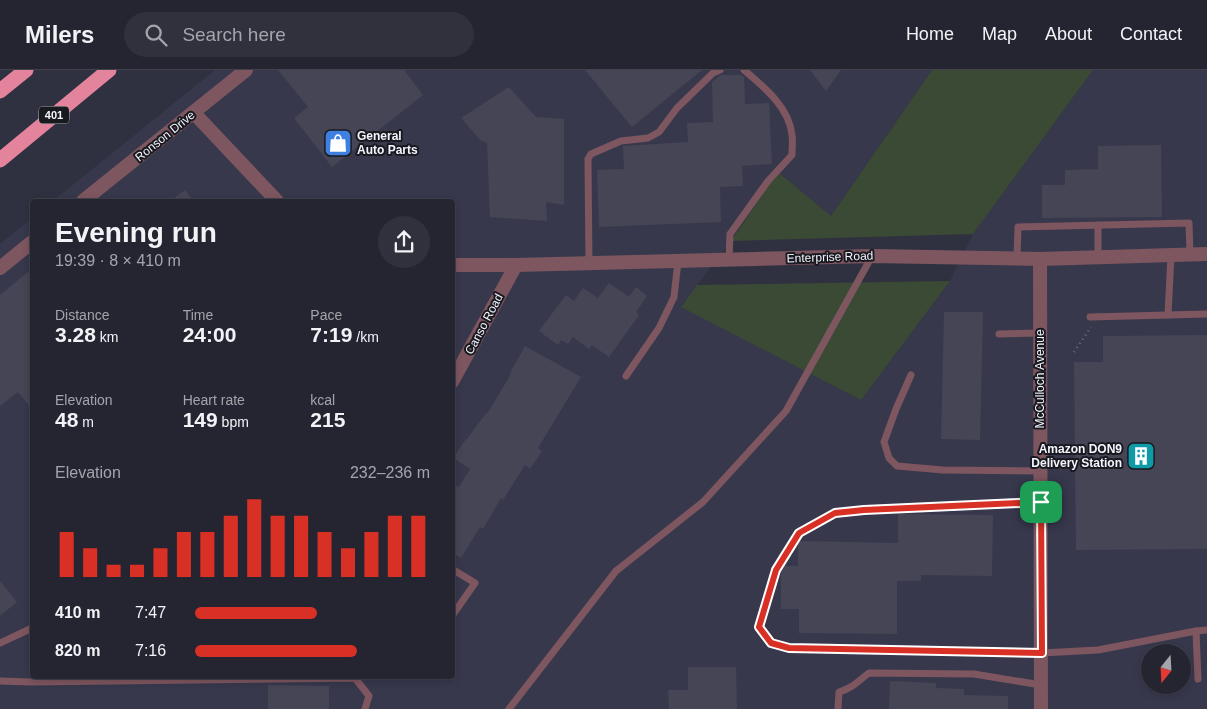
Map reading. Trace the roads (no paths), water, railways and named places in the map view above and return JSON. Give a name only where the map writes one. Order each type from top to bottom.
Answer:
[{"type":"highway","points":[[0,91],[26,70]]},
{"type":"highway","name":"401","points":[[0,160],[109,70]]},
{"type":"street","name":"Ronson Drive","points":[[86,199],[246,70]]},
{"type":"street","points":[[194,112],[275,199]]},
{"type":"street","points":[[0,268],[30,244]]},
{"type":"street","name":"Enterprise Road","points":[[455,265],[872,256],[1040,259],[1207,254]]},
{"type":"street","name":"McCulloch Avenue","points":[[1040,259],[1041,709]]},
{"type":"street","name":"Canso Road","points":[[455,377],[516,265]]},
{"type":"lane","points":[[589,263],[588,159],[592,154],[621,141],[648,138],[659,132],[677,108],[713,73],[720,70]]},
{"type":"lane","points":[[729,260],[730,234],[768,181],[792,155],[792,135],[788,117],[768,90],[744,70]]},
{"type":"lane","points":[[1017,258],[1018,227],[1189,223],[1190,255]]},
{"type":"lane","points":[[1098,226],[1098,257]]},
{"type":"lane","points":[[509,709],[616,571],[703,502],[786,412],[872,256]]},
{"type":"lane","points":[[1168,315],[1171,256]]},
{"type":"lane","points":[[626,376],[659,328],[674,297],[678,261]]},
{"type":"lane","points":[[1090,317],[1207,314]]},
{"type":"lane","points":[[999,334],[1040,333]]},
{"type":"lane","points":[[911,374],[884,442],[889,458],[897,466],[943,470],[1041,470]]},
{"type":"lane","points":[[1041,502],[835,513],[799,533],[776,570],[759,627],[771,643],[789,648],[1042,653],[1098,650],[1207,630]]},
{"type":"lane","points":[[455,571],[475,584],[455,612]]},
{"type":"lane","points":[[0,643],[30,629]]},
{"type":"lane","points":[[1196,631],[1198,679]]},
{"type":"lane","points":[[838,709],[839,692],[849,690],[869,673],[974,674],[1041,685]]},
{"type":"lane","points":[[0,680],[30,682],[151,679]]},
{"type":"lane","points":[[356,679],[369,696],[365,709]]},
{"type":"place","name":"General Auto Parts","points":[[338,143]]},
{"type":"place","name":"Amazon DON9 Delivery Station","points":[[1141,456]]}]
